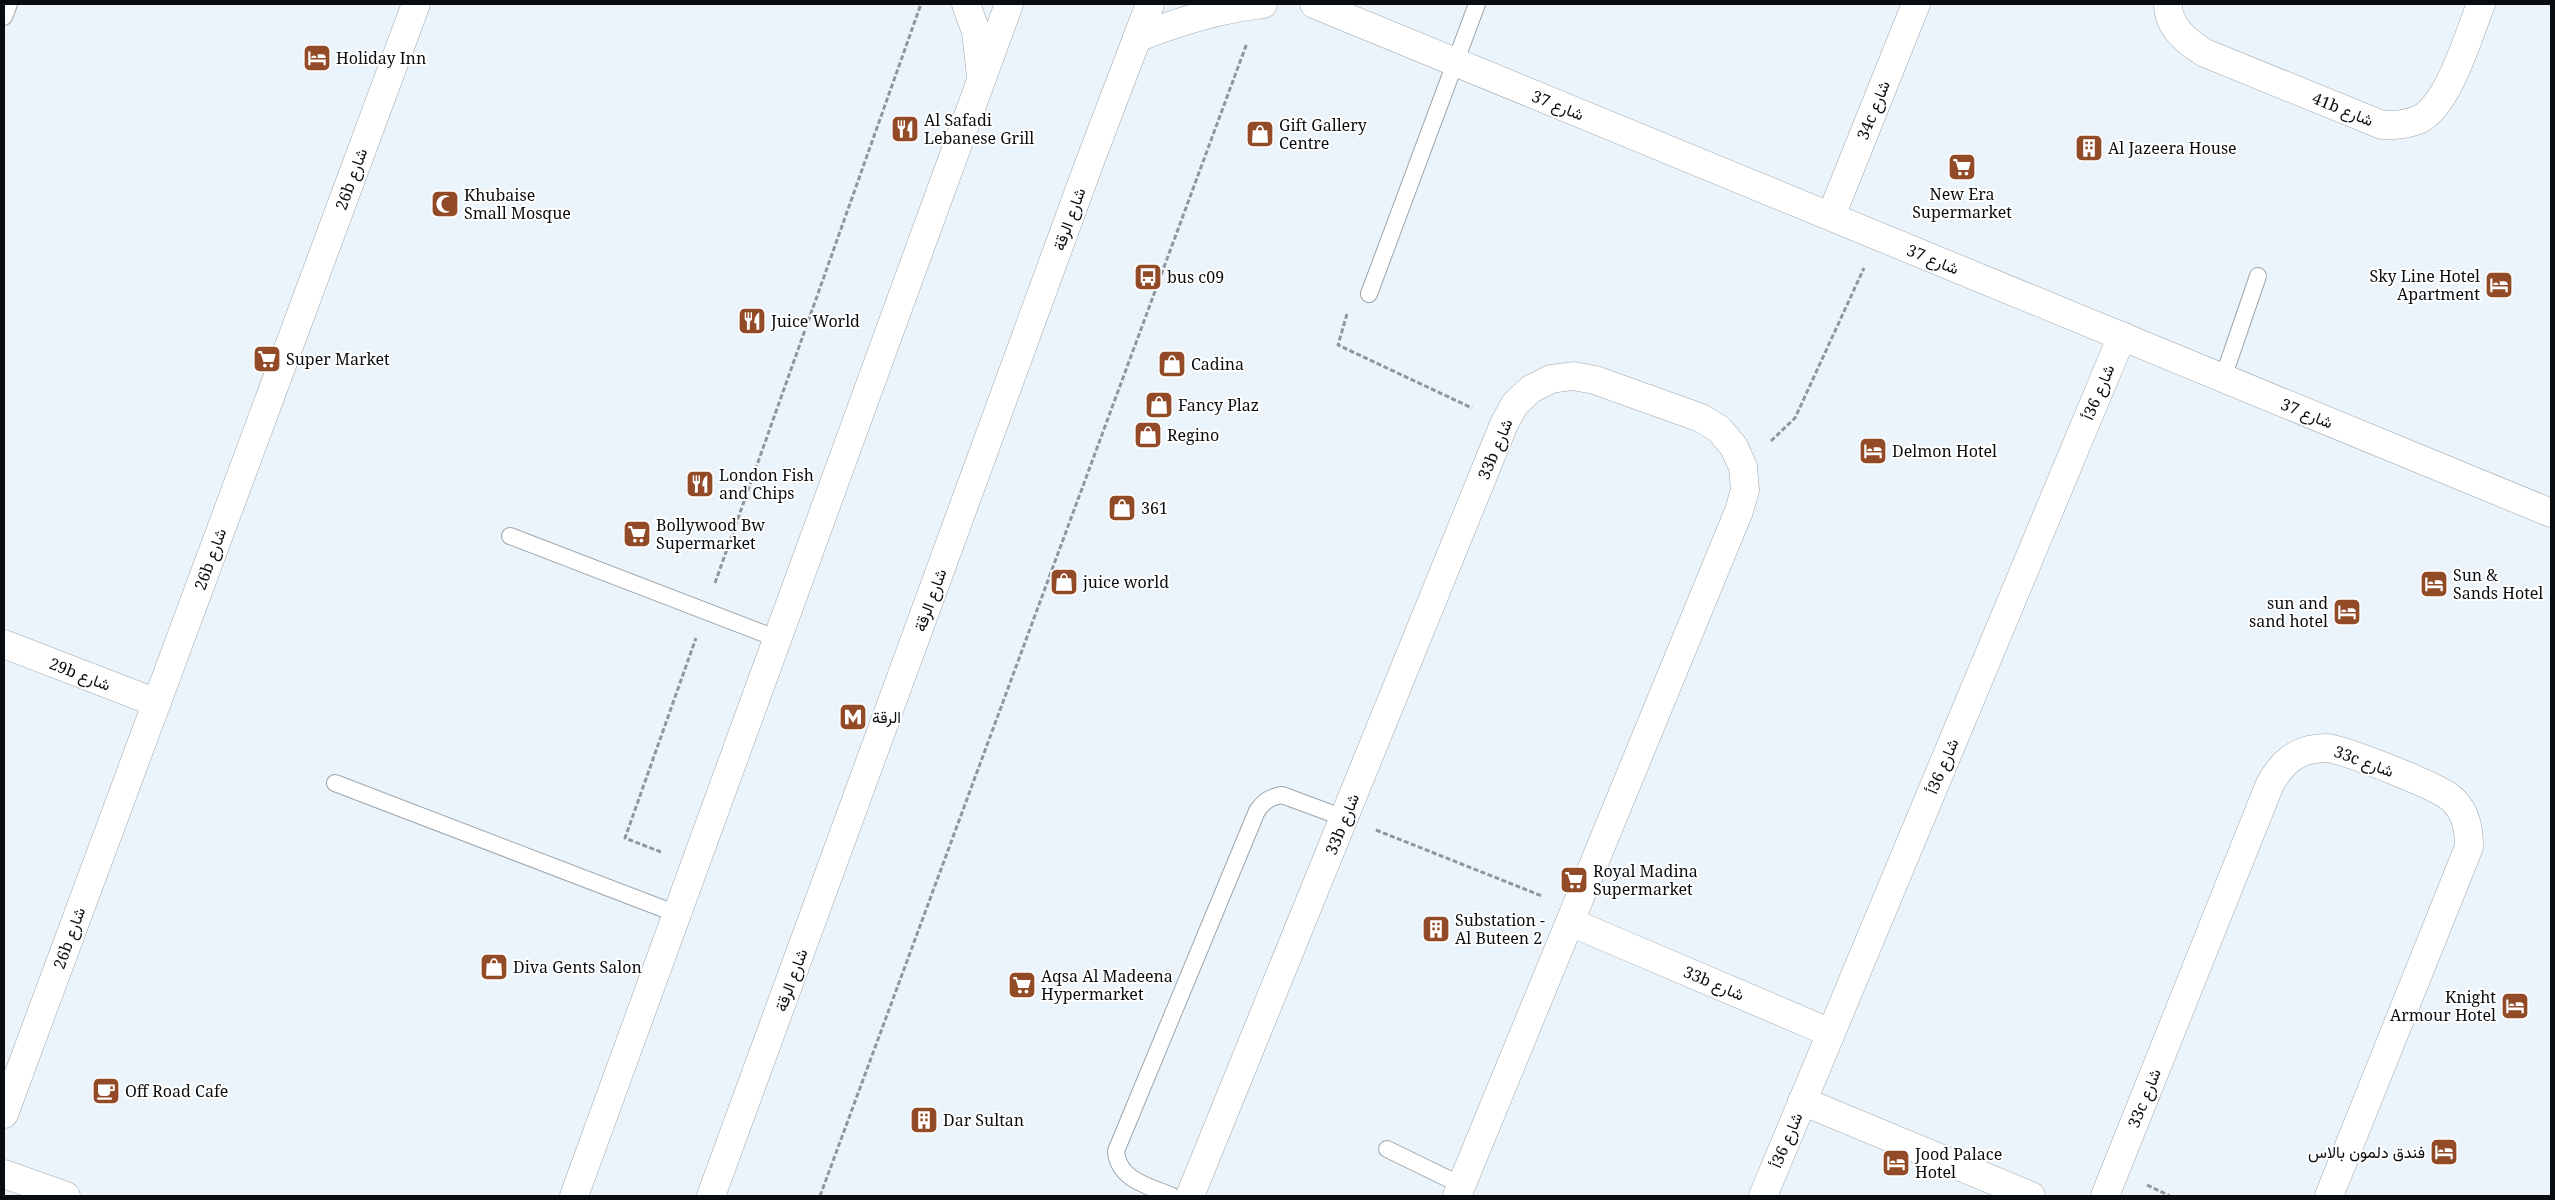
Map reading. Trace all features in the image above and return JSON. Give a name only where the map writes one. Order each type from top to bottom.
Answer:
[{"type":"street","name":"26b شارع","points":[[4,1114],[416,4]]},
{"type":"street","points":[[966,4],[976,32],[982,76]]},
{"type":"street","points":[[574,1196],[1009,4]]},
{"type":"street","name":"شارع الرقة","points":[[711,1196],[1150,4]]},
{"type":"street","points":[[1137,38],[1179,21],[1223,9],[1263,4]]},
{"type":"street","name":"شارع 37","points":[[1314,4],[1455,64],[1879,236],[2551,513]]},
{"type":"street","name":"34c شارع","points":[[1830,216],[1916,4]]},
{"type":"street","name":"41b شارع","points":[[2168,4],[2175,27],[2188,43],[2205,53],[2382,125],[2395,125],[2420,119],[2436,107],[2446,90],[2481,4]]},
{"type":"street","name":"شارع 36أ","points":[[1763,1196],[2122,336]]},
{"type":"street","name":"33b شارع","points":[[1190,1196],[1504,424],[1515,404],[1531,388],[1551,379],[1573,376],[1595,380],[1701,418],[1720,429],[1734,447],[1743,467],[1744,490],[1739,511],[1459,1191]]},
{"type":"street","name":"29b شارع","points":[[4,644],[157,703]]},
{"type":"street","name":"33c شارع","points":[[2105,1196],[2270,784],[2279,768],[2292,757],[2308,750],[2326,748],[2344,752],[2437,788],[2451,798],[2462,812],[2469,829],[2469,847],[2329,1196]]},
{"type":"street","name":"33b شارع","points":[[1572,916],[1831,1032]]},
{"type":"street","points":[[1802,1101],[2031,1196]]},
{"type":"street","points":[[4,1174],[66,1196]]},
{"type":"lane","points":[[4,18],[9,4]]},
{"type":"lane","points":[[1369,294],[1478,4]]},
{"type":"lane","points":[[2223,378],[2258,276]]},
{"type":"lane","points":[[510,536],[778,639]]},
{"type":"lane","points":[[335,783],[677,914]]},
{"type":"lane","points":[[1172,1196],[1130,1177],[1122,1171],[1117,1162],[1116,1151],[1257,811],[1263,802],[1272,797],[1282,796],[1344,818]]},
{"type":"lane","points":[[1387,1149],[1459,1191]]},
{"type":"path","points":[[666,844],[663,853],[625,838],[921,4]]},
{"type":"path","points":[[820,1196],[1251,33]]},
{"type":"path","points":[[1743,467],[1795,418],[1879,236]]},
{"type":"path","points":[[1344,818],[1572,916]]},
{"type":"place","name":"Holiday Inn","points":[[317,58]]},
{"type":"place","name":"Al Safadi Lebanese Grill","points":[[905,129]]},
{"type":"place","name":"Gift Gallery Centre","points":[[1260,134]]},
{"type":"place","name":"Al Jazeera House","points":[[2089,148]]},
{"type":"place","name":"New Era Supermarket","points":[[1962,167]]},
{"type":"place","name":"Khubaise Small Mosque","points":[[445,204]]},
{"type":"place","name":"bus c09","points":[[1148,277]]},
{"type":"place","name":"Sky Line Hotel Apartment","points":[[2499,285]]},
{"type":"place","name":"Juice World","points":[[752,321]]},
{"type":"place","name":"Super Market","points":[[267,359]]},
{"type":"place","name":"Cadina","points":[[1172,364]]},
{"type":"place","name":"Fancy Plaz","points":[[1159,405]]},
{"type":"place","name":"Regino","points":[[1148,435]]},
{"type":"place","name":"Delmon Hotel","points":[[1873,451]]},
{"type":"place","name":"London Fish and Chips","points":[[700,484]]},
{"type":"place","name":"361","points":[[1122,508]]},
{"type":"place","name":"Bollywood Bw Supermarket","points":[[637,534]]},
{"type":"place","name":"juice world","points":[[1064,582]]},
{"type":"place","name":"Sun & Sands Hotel","points":[[2434,584]]},
{"type":"place","name":"sun and sand hotel","points":[[2347,612]]},
{"type":"place","name":"الرقة","points":[[853,717]]},
{"type":"place","name":"Royal Madina Supermarket","points":[[1574,880]]},
{"type":"place","name":"Substation - Al Buteen 2","points":[[1436,929]]},
{"type":"place","name":"Diva Gents Salon","points":[[494,967]]},
{"type":"place","name":"Aqsa Al Madeena Hypermarket","points":[[1022,985]]},
{"type":"place","name":"Knight Armour Hotel","points":[[2515,1006]]},
{"type":"place","name":"Off Road Cafe","points":[[106,1091]]},
{"type":"place","name":"Dar Sultan","points":[[924,1120]]},
{"type":"place","name":"فندق دلمون بالاس","points":[[2444,1152]]},
{"type":"place","name":"Jood Palace Hotel","points":[[1896,1163]]}]
